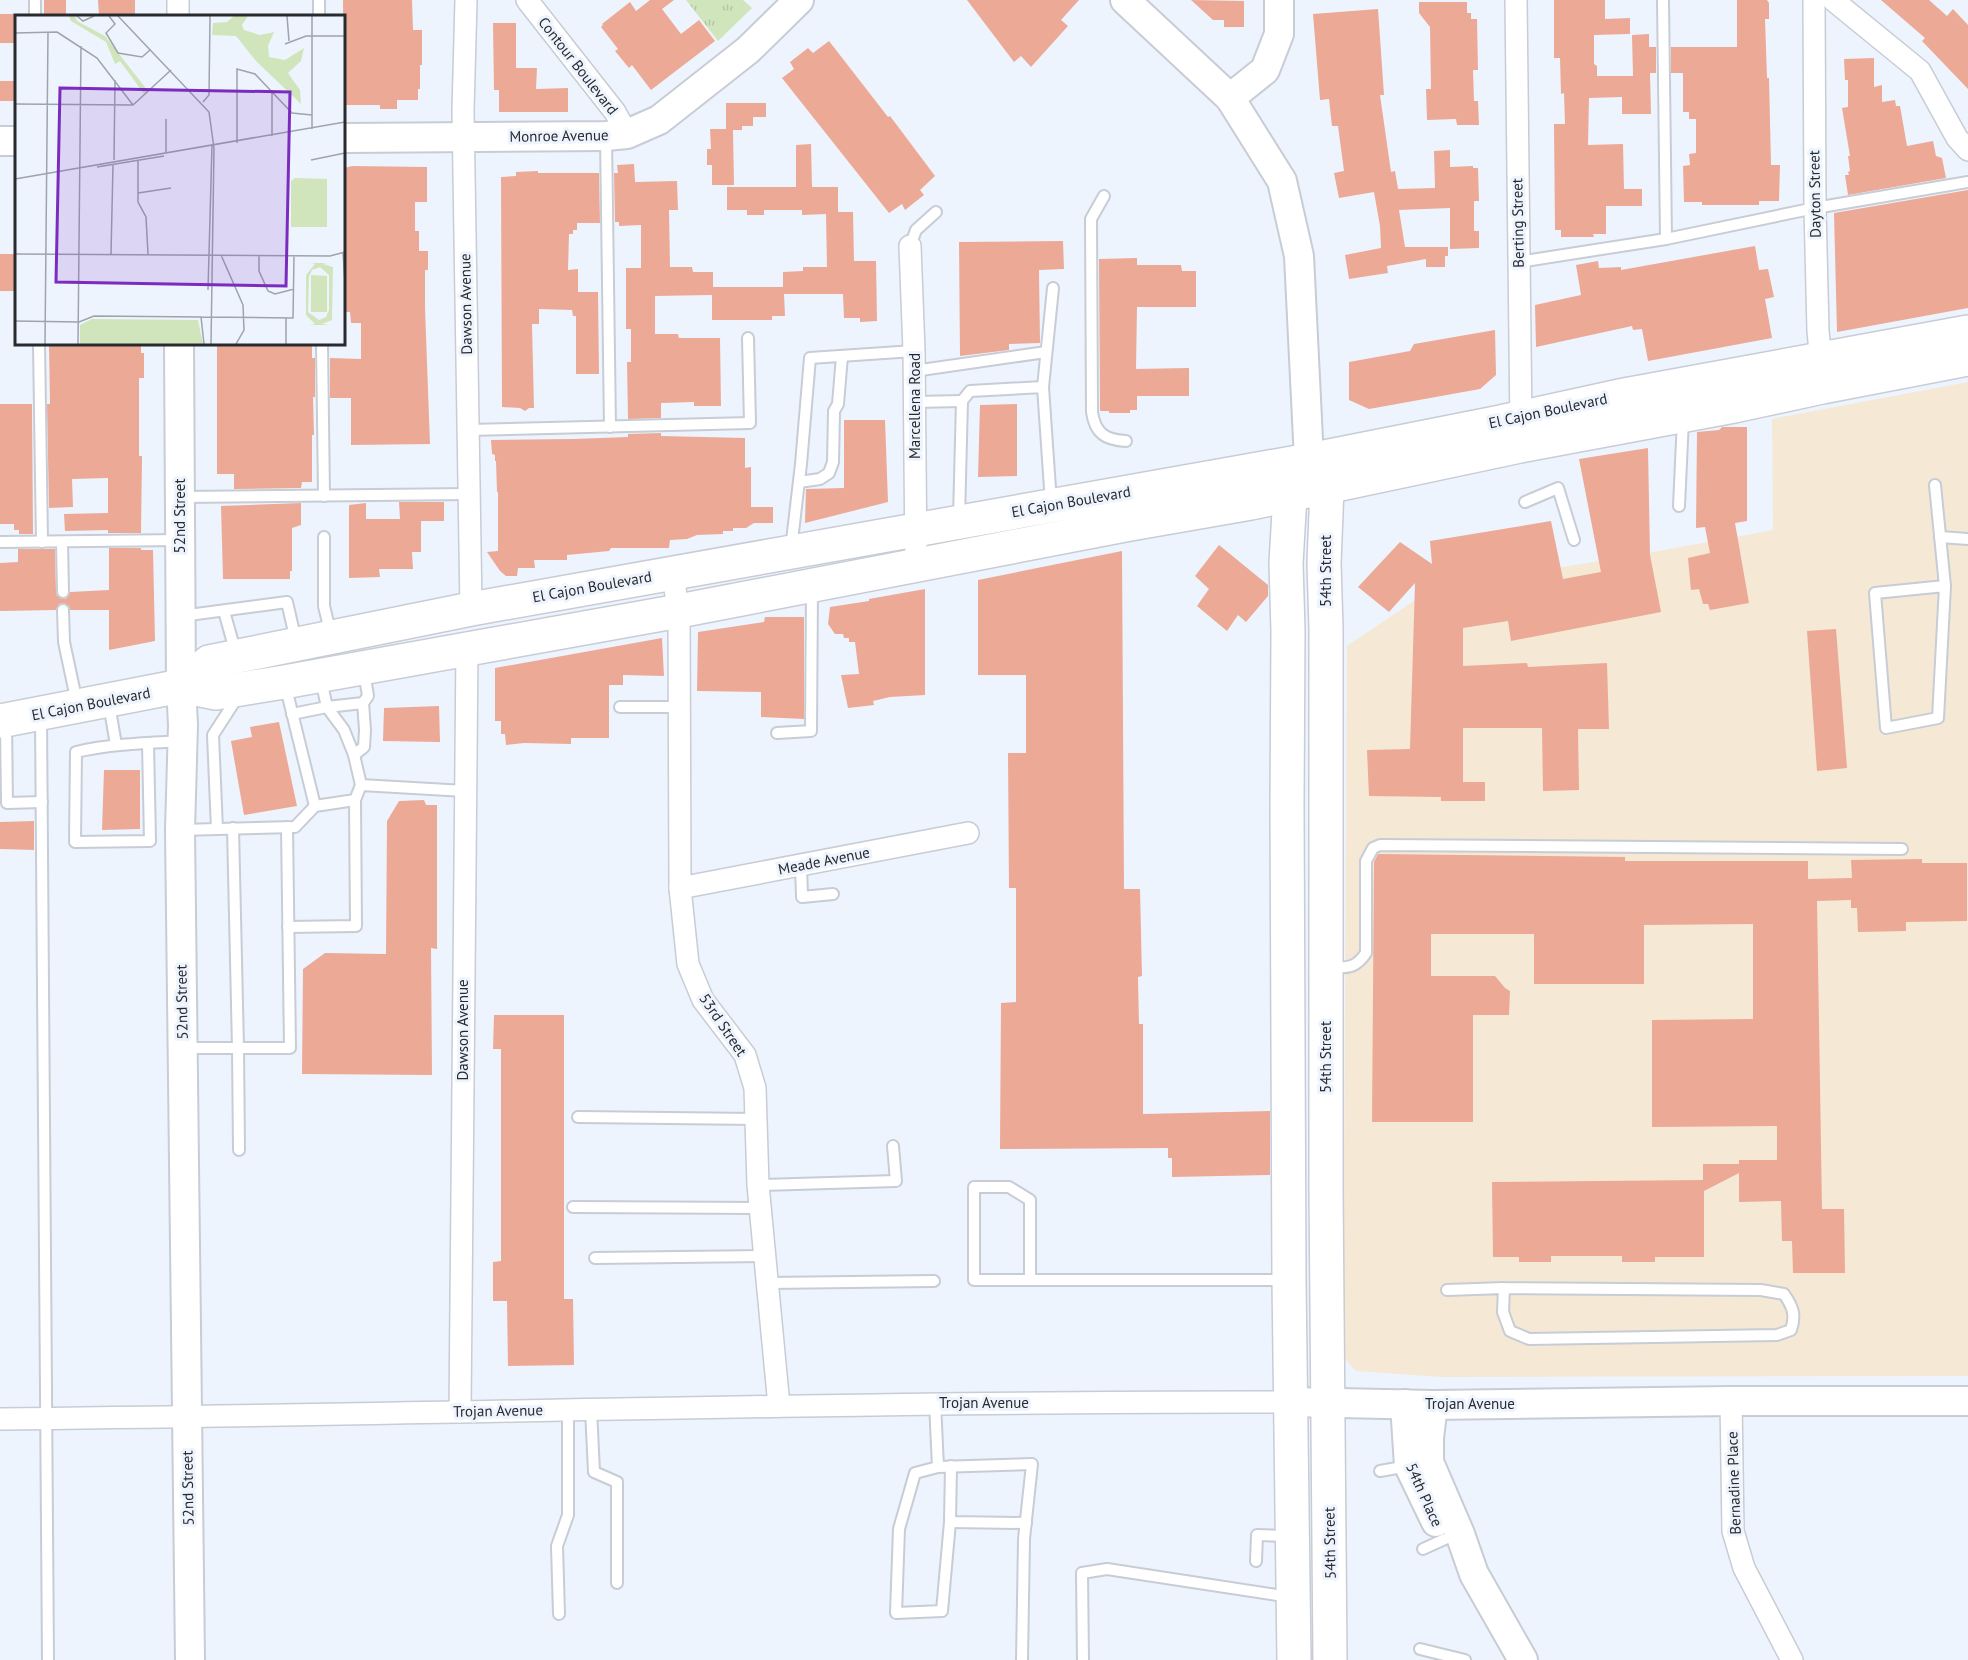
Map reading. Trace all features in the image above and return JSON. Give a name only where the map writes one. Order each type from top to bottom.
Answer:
[{"type":"main road","name":"El Cajon Boulevard","points":[[181,686],[209,662],[471,609],[1309,460],[1520,432],[1683,416],[1777,398],[1822,373],[1968,332]]},
{"type":"main road","name":"El Cajon Boulevard","points":[[3,720],[181,686],[216,693],[364,668],[679,611],[1327,488],[1520,432],[1619,396],[1968,359]]},
{"type":"main road","points":[[1294,1660],[1289,1280],[1286,563],[1290,495],[1309,460],[1327,488]]},
{"type":"main road","name":"54th Street","points":[[1327,488],[1324,563],[1330,1660]]},
{"type":"street","name":"Dawson Avenue","points":[[466,0],[463,137],[471,609]]},
{"type":"street","name":"Monroe Avenue","points":[[345,138],[617,135],[659,120],[748,50],[799,0]]},
{"type":"street","points":[[1125,0],[1230,98],[1282,181],[1299,256],[1309,460]]},
{"type":"street","points":[[1230,98],[1265,70],[1279,34],[1279,0]]},
{"type":"street","name":"Berting Street","points":[[1516,0],[1520,432]]},
{"type":"street","name":"Dayton Street","points":[[1814,0],[1815,208],[1818,332],[1822,373]]},
{"type":"street","points":[[1833,0],[1920,71],[1958,138],[1968,150]]},
{"type":"street","name":"Contour Boulevard","points":[[533,2],[615,112],[617,135]]},
{"type":"street","name":"Marcellena Road","points":[[910,246],[915,402],[916,566]]},
{"type":"street","name":"52nd Street","points":[[179,345],[182,741],[180,830],[190,1660]]},
{"type":"street","name":"53rd Street","points":[[672,573],[679,611],[680,888],[688,964],[703,1000],[745,1055],[755,1088],[758,1185],[779,1406]]},
{"type":"street","name":"Dawson Avenue","points":[[460,1412],[467,648]]},
{"type":"street","name":"Meade Avenue","points":[[680,888],[968,833]]},
{"type":"street","name":"Bernadine Place","points":[[1731,1401],[1733,1532],[1744,1568],[1792,1660]]},
{"type":"street","name":"Trojan Avenue","points":[[0,1419],[187,1418],[935,1403],[1329,1402],[1419,1404],[1968,1401]]},
{"type":"street","name":"54th Place","points":[[1419,1404],[1408,1466],[1434,1544],[1474,1574]]},
{"type":"street","name":"54th Place","points":[[1419,1404],[1429,1438],[1429,1462],[1460,1534],[1474,1574],[1523,1660]]},
{"type":"lane","points":[[1663,0],[1666,239]]},
{"type":"lane","points":[[610,427],[617,135]]},
{"type":"lane","points":[[1518,262],[1666,239],[1815,208],[1968,182]]},
{"type":"lane","points":[[1104,196],[1091,219],[1092,412],[1094,424],[1100,432],[1110,439],[1126,441]]},
{"type":"lane","points":[[910,246],[916,230],[936,212]]},
{"type":"lane","points":[[1051,506],[1043,387],[1053,288]]},
{"type":"lane","points":[[469,429],[750,423],[748,338]]},
{"type":"lane","points":[[39,345],[42,542]]},
{"type":"lane","points":[[322,345],[324,496]]},
{"type":"lane","points":[[790,552],[810,358],[842,356],[914,361],[1046,352]]},
{"type":"lane","points":[[799,482],[820,479],[829,473],[833,462],[834,411],[838,404],[842,356]]},
{"type":"lane","points":[[959,522],[962,402],[970,391],[1043,387]]},
{"type":"lane","points":[[915,402],[962,402]]},
{"type":"lane","points":[[1679,506],[1683,416]]},
{"type":"lane","points":[[1935,485],[1945,586],[1938,718],[1886,728],[1875,593],[1945,586]]},
{"type":"lane","points":[[1525,502],[1558,488],[1574,540]]},
{"type":"lane","points":[[180,497],[470,494]]},
{"type":"lane","points":[[324,537],[324,606],[332,638]]},
{"type":"lane","points":[[1940,537],[1968,539]]},
{"type":"lane","points":[[0,542],[180,540]]},
{"type":"lane","points":[[62,542],[63,592]]},
{"type":"lane","points":[[777,733],[811,731],[812,585]]},
{"type":"lane","points":[[181,616],[287,602],[297,645]]},
{"type":"lane","points":[[63,610],[64,642],[93,704],[116,745]]},
{"type":"lane","points":[[224,611],[236,657]]},
{"type":"lane","points":[[354,755],[364,747],[363,703],[368,696],[364,668]]},
{"type":"lane","points":[[288,927],[356,926],[355,800],[361,785],[354,755],[344,730],[327,707],[320,675]]},
{"type":"lane","points":[[284,682],[315,806]]},
{"type":"lane","points":[[217,828],[213,735],[233,704],[231,690]]},
{"type":"lane","points":[[292,714],[363,703]]},
{"type":"lane","points":[[620,706],[679,707]]},
{"type":"lane","points":[[41,714],[48,1660]]},
{"type":"lane","points":[[3,720],[7,803],[42,802]]},
{"type":"lane","points":[[148,743],[150,841],[75,842],[76,752],[116,745],[148,743],[182,741]]},
{"type":"lane","points":[[361,785],[465,791]]},
{"type":"lane","points":[[180,830],[295,827],[315,806],[355,800]]},
{"type":"lane","points":[[183,1048],[290,1048],[287,827]]},
{"type":"lane","points":[[233,828],[239,1150]]},
{"type":"lane","points":[[1327,968],[1352,967],[1360,962],[1366,953],[1366,861],[1373,848],[1380,845],[1902,849]]},
{"type":"lane","points":[[801,865],[802,897],[833,894]]},
{"type":"lane","points":[[578,1117],[757,1119]]},
{"type":"lane","points":[[758,1185],[896,1181],[893,1146]]},
{"type":"lane","points":[[1029,1280],[1030,1200],[1009,1187],[974,1187],[974,1280],[1029,1280],[1289,1280]]},
{"type":"lane","points":[[573,1207],[761,1208]]},
{"type":"lane","points":[[595,1258],[765,1256]]},
{"type":"lane","points":[[768,1283],[934,1281]]},
{"type":"lane","points":[[1447,1290],[1504,1288],[1761,1290],[1784,1294],[1792,1306],[1795,1319],[1791,1330],[1777,1335],[1529,1339],[1510,1331],[1503,1312],[1504,1288]]},
{"type":"lane","points":[[935,1403],[938,1467]]},
{"type":"lane","points":[[559,1614],[557,1546],[568,1515],[568,1410]]},
{"type":"lane","points":[[591,1410],[594,1472],[617,1482],[617,1583]]},
{"type":"lane","points":[[951,1467],[950,1522],[942,1611],[896,1613],[899,1529],[915,1473],[938,1467],[1032,1464],[1026,1523],[1022,1660]]},
{"type":"lane","points":[[1380,1471],[1408,1466]]},
{"type":"lane","points":[[950,1522],[1026,1523]]},
{"type":"lane","points":[[1256,1561],[1257,1535],[1293,1536]]},
{"type":"lane","points":[[1083,1660],[1082,1574],[1107,1569],[1293,1598]]},
{"type":"lane","points":[[1420,1649],[1465,1660]]},
{"type":"shaded area","points":[[1968,382],[1968,1376],[1441,1377],[1356,1371],[1343,1357],[1347,646],[1433,588],[1773,530],[1772,419]]},
{"type":"green space","points":[[686,0],[743,0],[752,8],[718,41]]},
{"type":"building","points":[[44,0],[66,0],[66,15],[44,15]]},
{"type":"building","points":[[98,0],[135,0],[135,15],[99,15]]},
{"type":"building","points":[[343,0],[412,0],[413,30],[422,30],[422,65],[420,65],[418,100],[397,100],[397,109],[380,109],[380,105],[345,105],[345,15],[343,15]]},
{"type":"building","points":[[650,0],[674,0],[662,9],[681,34],[699,20],[715,41],[651,90],[632,65],[629,68],[615,51],[618,49],[601,27],[630,2],[636,11]]},
{"type":"building","points":[[967,0],[1079,0],[1061,20],[1068,26],[1031,67],[1021,56],[1014,62]]},
{"type":"building","points":[[1191,0],[1244,1],[1244,27],[1224,27],[1224,20],[1213,20]]},
{"type":"building","points":[[1554,0],[1605,0],[1605,19],[1630,18],[1630,34],[1594,35],[1594,64],[1597,66],[1597,76],[1633,76],[1632,35],[1649,34],[1649,47],[1656,47],[1656,73],[1650,73],[1651,114],[1622,114],[1622,97],[1589,98],[1588,145],[1623,144],[1624,189],[1642,189],[1642,206],[1606,206],[1606,234],[1593,234],[1594,237],[1561,237],[1561,230],[1555,230],[1554,124],[1565,124],[1560,58],[1554,58]]},
{"type":"building","points":[[1737,0],[1767,0],[1769,3],[1769,19],[1765,19],[1771,165],[1780,165],[1779,201],[1759,201],[1759,205],[1702,205],[1702,202],[1684,202],[1683,166],[1690,165],[1689,154],[1696,153],[1696,119],[1689,119],[1689,112],[1683,112],[1683,73],[1671,73],[1671,47],[1737,47]]},
{"type":"building","points":[[1881,0],[1929,0],[1947,16],[1953,9],[1968,25],[1968,89],[1922,41],[1925,38]]},
{"type":"building","points":[[1419,2],[1467,2],[1467,13],[1471,13],[1471,19],[1477,19],[1478,70],[1473,70],[1474,101],[1478,101],[1479,125],[1457,125],[1456,119],[1427,120],[1426,89],[1431,89],[1430,27],[1419,13]]},
{"type":"building","points":[[1378,9],[1384,95],[1380,95],[1391,172],[1395,171],[1398,189],[1435,188],[1434,151],[1450,150],[1450,167],[1473,166],[1473,168],[1478,168],[1479,201],[1474,201],[1474,231],[1479,231],[1479,248],[1450,249],[1450,208],[1399,210],[1405,247],[1448,247],[1445,267],[1426,267],[1426,259],[1387,266],[1388,273],[1349,279],[1345,255],[1381,248],[1380,226],[1374,192],[1339,198],[1334,173],[1344,171],[1338,126],[1332,126],[1329,99],[1320,100],[1313,14]]},
{"type":"building","points":[[0,14],[16,14],[15,43],[0,43]]},
{"type":"building","points":[[493,23],[516,23],[516,68],[537,68],[536,89],[568,88],[568,112],[499,112],[499,90],[494,90]]},
{"type":"building","points":[[829,41],[935,176],[920,190],[924,195],[905,210],[902,204],[889,213],[782,78],[794,69],[790,62],[808,48],[813,53]]},
{"type":"building","points":[[1874,58],[1874,87],[1882,85],[1882,102],[1895,100],[1896,106],[1900,106],[1907,146],[1933,141],[1936,156],[1942,158],[1946,178],[1848,195],[1845,175],[1849,175],[1848,156],[1850,156],[1842,108],[1848,107],[1848,80],[1845,80],[1844,59]]},
{"type":"building","points":[[0,81],[15,81],[15,101],[0,101]]},
{"type":"building","points":[[726,103],[766,103],[766,117],[753,117],[753,126],[742,126],[742,130],[733,130],[734,185],[712,185],[712,165],[707,165],[707,149],[711,149],[710,129],[726,129]]},
{"type":"building","points":[[811,144],[812,187],[838,187],[838,212],[853,212],[854,261],[876,261],[877,321],[860,322],[860,318],[844,318],[843,294],[784,294],[785,316],[772,316],[772,320],[712,320],[712,295],[655,296],[655,334],[678,334],[679,338],[720,338],[721,406],[694,406],[694,402],[661,403],[661,418],[628,419],[627,362],[631,362],[631,329],[626,329],[626,268],[641,268],[641,225],[619,226],[619,222],[615,222],[614,173],[618,173],[617,165],[634,164],[635,182],[677,181],[678,210],[669,210],[670,267],[692,267],[693,272],[713,272],[713,287],[783,287],[783,272],[803,271],[803,267],[827,267],[826,214],[802,215],[802,210],[764,210],[764,215],[747,215],[747,210],[727,210],[727,187],[796,187],[796,145]]},
{"type":"building","points":[[427,167],[427,202],[415,202],[415,231],[419,231],[419,251],[428,251],[428,270],[425,270],[425,308],[430,444],[351,445],[351,398],[330,398],[330,358],[361,359],[361,323],[351,323],[350,312],[345,312],[345,168]]},
{"type":"building","points":[[538,171],[538,173],[599,173],[600,223],[577,223],[577,230],[569,234],[568,270],[578,269],[578,292],[598,292],[599,374],[576,374],[576,316],[573,316],[572,310],[539,309],[539,324],[532,324],[534,408],[525,411],[520,408],[502,407],[501,177],[516,176],[516,172]]},
{"type":"building","points":[[1968,190],[1968,308],[1837,332],[1834,213]]},
{"type":"building","points":[[1063,241],[1064,269],[1039,270],[1040,343],[1009,344],[1009,350],[960,356],[959,242]]},
{"type":"building","points":[[1755,246],[1759,270],[1768,269],[1774,297],[1765,299],[1772,338],[1648,361],[1642,329],[1633,330],[1632,326],[1536,347],[1535,305],[1581,295],[1576,265],[1598,261],[1599,268],[1621,267],[1621,270]]},
{"type":"building","points":[[0,254],[15,254],[15,291],[0,291]]},
{"type":"building","points":[[1137,258],[1137,265],[1181,265],[1182,271],[1196,271],[1196,307],[1137,307],[1136,369],[1189,368],[1189,396],[1137,396],[1137,410],[1130,410],[1130,413],[1109,413],[1109,411],[1100,411],[1099,259]]},
{"type":"building","points":[[1495,330],[1496,375],[1480,389],[1369,409],[1349,400],[1349,362],[1410,351],[1414,344]]},
{"type":"building","points":[[49,345],[141,345],[141,353],[144,353],[144,378],[139,378],[139,456],[142,456],[141,533],[108,533],[108,530],[65,531],[64,514],[108,513],[108,478],[72,479],[73,507],[49,508],[47,404],[50,404]]},
{"type":"building","points":[[217,345],[312,345],[312,358],[315,358],[315,397],[313,397],[312,482],[302,482],[301,488],[234,489],[234,474],[217,474]]},
{"type":"building","points":[[0,404],[32,404],[33,534],[19,534],[19,530],[14,530],[14,524],[0,524]]},
{"type":"building","points":[[1017,404],[1017,476],[978,477],[980,405]]},
{"type":"building","points":[[844,420],[885,420],[888,502],[805,523],[806,489],[844,488]]},
{"type":"building","points":[[1722,427],[1747,427],[1747,521],[1735,523],[1749,603],[1710,610],[1708,604],[1703,604],[1699,589],[1691,590],[1688,558],[1710,553],[1705,527],[1696,528],[1697,432],[1719,430]]},
{"type":"building","points":[[661,433],[661,436],[745,438],[745,468],[751,467],[751,507],[773,507],[773,523],[754,523],[746,528],[723,531],[723,534],[697,535],[687,539],[670,540],[669,548],[611,548],[609,551],[567,555],[567,560],[534,560],[535,568],[518,568],[517,576],[506,576],[500,571],[487,552],[498,551],[498,492],[496,461],[495,455],[492,454],[491,440],[628,437],[628,434]]},
{"type":"building","points":[[1648,448],[1650,555],[1661,612],[1511,641],[1508,621],[1463,628],[1463,666],[1527,663],[1528,667],[1607,663],[1609,729],[1578,729],[1579,790],[1543,791],[1542,728],[1463,728],[1463,782],[1485,782],[1485,801],[1441,801],[1441,797],[1369,796],[1367,750],[1410,749],[1415,583],[1389,612],[1358,587],[1400,542],[1432,564],[1430,541],[1551,521],[1563,579],[1601,572],[1579,459]]},
{"type":"building","points":[[399,502],[444,502],[444,521],[421,521],[421,552],[412,552],[413,569],[379,569],[380,577],[349,578],[349,505],[366,503],[366,519],[400,519]]},
{"type":"building","points":[[301,503],[301,525],[292,528],[290,579],[223,579],[221,506]]},
{"type":"building","points":[[1219,545],[1268,585],[1268,596],[1246,622],[1238,615],[1227,631],[1197,606],[1209,589],[1195,576]]},
{"type":"building","points":[[109,548],[153,550],[155,641],[109,650],[109,610],[70,610],[69,606],[63,603],[59,604],[56,610],[0,611],[0,563],[18,562],[18,549],[55,549],[56,592],[57,596],[63,599],[67,598],[70,592],[109,590]]},
{"type":"building","points":[[1122,551],[1124,889],[1140,889],[1142,976],[1138,977],[1139,1024],[1143,1024],[1143,1114],[1270,1111],[1270,1175],[1172,1177],[1172,1158],[1168,1158],[1168,1148],[1000,1149],[1001,1003],[1016,1002],[1016,888],[1009,888],[1008,753],[1026,753],[1026,675],[978,675],[978,580]]},
{"type":"building","points":[[925,589],[925,695],[890,697],[873,701],[874,705],[848,708],[841,675],[859,674],[855,642],[849,642],[849,638],[844,638],[843,634],[835,634],[828,624],[830,607]]},
{"type":"building","points":[[765,617],[804,617],[804,719],[761,717],[761,692],[697,691],[698,632],[764,622]]},
{"type":"building","points":[[1836,629],[1847,768],[1817,771],[1807,631]]},
{"type":"building","points":[[662,638],[664,676],[623,675],[623,685],[609,685],[609,738],[571,738],[571,744],[506,745],[505,734],[501,734],[501,721],[495,721],[495,668]]},
{"type":"building","points":[[439,706],[440,742],[383,741],[384,708]]},
{"type":"building","points":[[279,722],[297,806],[244,815],[231,741],[252,737],[250,727]]},
{"type":"building","points":[[104,770],[140,770],[140,829],[102,830]]},
{"type":"building","points":[[424,800],[426,805],[437,805],[437,949],[431,948],[432,1075],[302,1074],[303,969],[325,953],[386,954],[387,821],[399,801]]},
{"type":"building","points":[[34,821],[34,850],[0,849],[0,822]]},
{"type":"building","points":[[1378,854],[1625,857],[1625,861],[1808,861],[1808,879],[1852,878],[1851,860],[1922,859],[1922,863],[1967,863],[1967,921],[1906,922],[1906,931],[1858,932],[1857,908],[1851,908],[1851,900],[1817,901],[1822,1209],[1844,1209],[1845,1273],[1793,1273],[1792,1241],[1782,1241],[1781,1201],[1739,1202],[1739,1173],[1704,1191],[1704,1257],[1655,1257],[1655,1262],[1622,1262],[1622,1256],[1551,1256],[1551,1262],[1519,1262],[1519,1257],[1493,1257],[1492,1182],[1703,1180],[1703,1164],[1739,1164],[1739,1160],[1777,1160],[1777,1126],[1652,1127],[1652,1020],[1753,1019],[1753,924],[1644,925],[1644,984],[1534,984],[1534,934],[1431,934],[1431,976],[1495,976],[1510,991],[1509,1015],[1473,1015],[1473,1122],[1372,1122],[1374,862]]},
{"type":"building","points":[[494,1015],[564,1015],[564,1299],[573,1299],[574,1365],[508,1366],[507,1301],[493,1301],[493,1262],[501,1261],[501,1049],[493,1049]]}]
